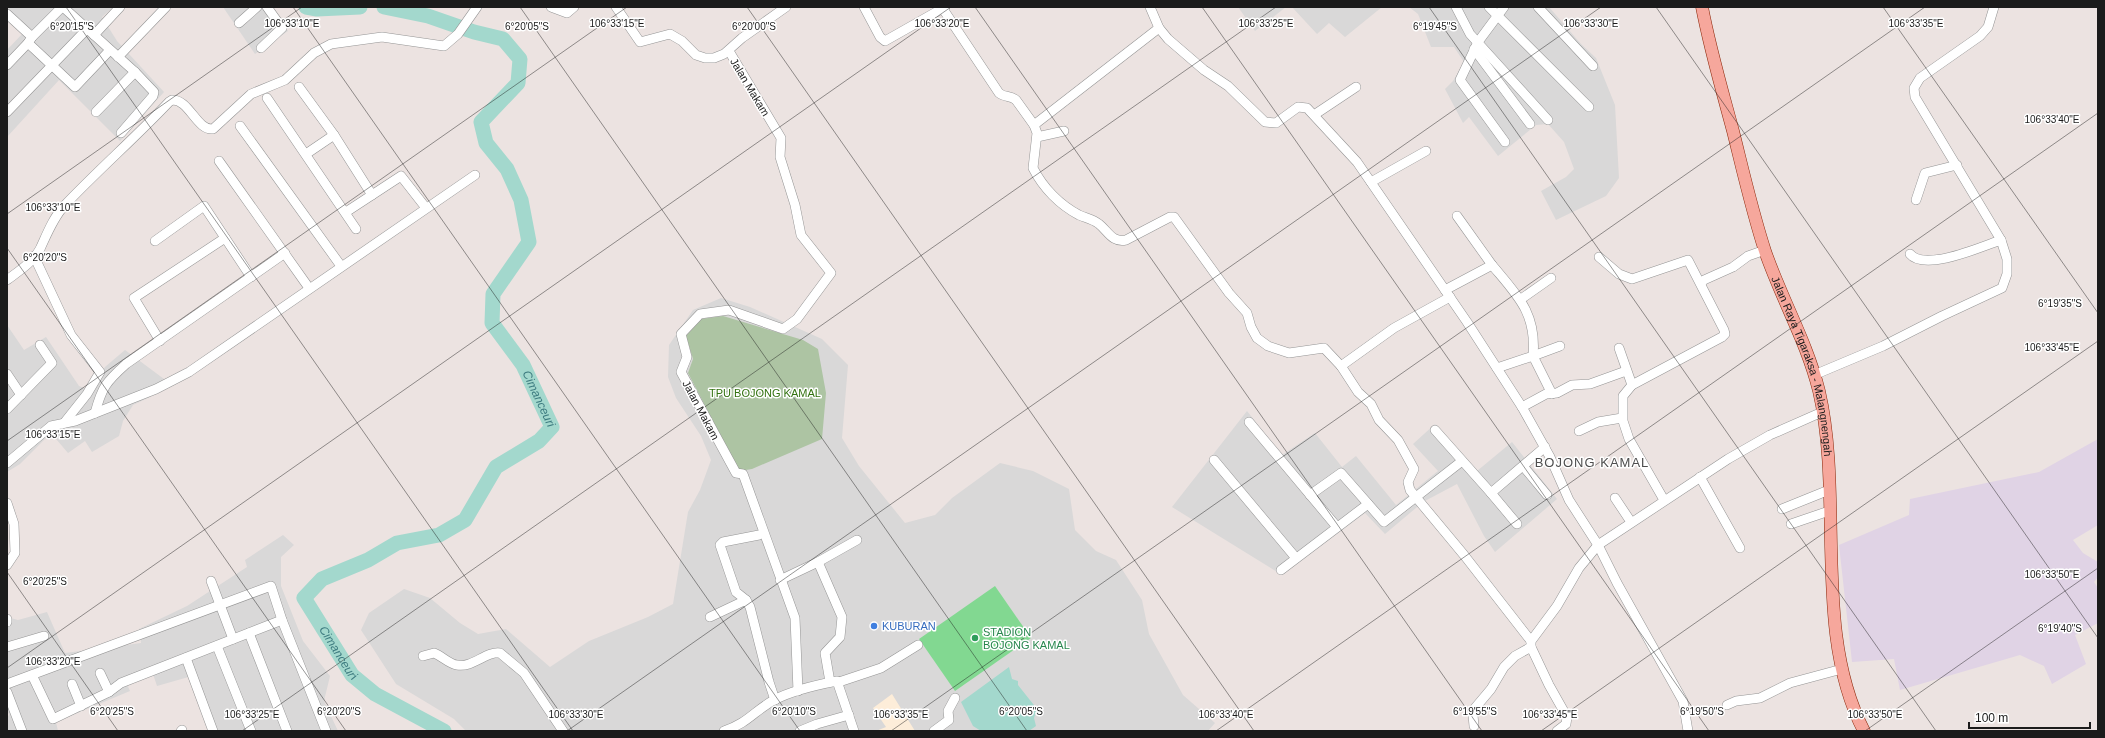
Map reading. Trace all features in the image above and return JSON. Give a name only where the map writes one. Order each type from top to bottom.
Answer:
[{"type":"main road","name":"Jalan Raya Tigaraksa - Malangnengah","points":[[1702,7],[1733,133],[1765,250],[1814,375],[1828,449],[1837,637],[1842,669],[1855,710],[1864,731]]},
{"type":"street","points":[[49,7],[61,9],[90,32],[135,72],[152,90],[154,94],[121,133]]},
{"type":"street","points":[[7,112],[52,66],[120,7]]},
{"type":"street","points":[[118,57],[166,7]]},
{"type":"street","points":[[239,23],[257,7]]},
{"type":"street","points":[[261,48],[282,28],[267,7]]},
{"type":"street","points":[[7,280],[28,264],[64,207],[172,100],[179,101],[206,128],[214,129],[251,94],[285,80],[322,48],[331,44],[382,37],[439,47],[444,46],[458,34],[477,7]]},
{"type":"street","points":[[551,7],[567,13],[574,7]]},
{"type":"street","points":[[616,7],[640,42],[670,34],[682,41],[696,55],[705,58],[720,56],[729,51],[742,38],[786,7]]},
{"type":"street","points":[[864,7],[880,37],[885,40],[944,8],[999,93],[1002,96],[1013,96],[1034,125],[1037,137],[1032,168],[1045,186],[1067,208],[1098,223],[1114,239],[1121,241],[1170,217],[1174,217],[1229,293],[1247,314],[1251,327],[1257,338],[1270,347],[1288,353],[1323,348],[1341,366],[1353,385],[1371,404],[1379,420],[1398,440],[1410,459],[1414,469],[1408,486],[1416,498],[1464,554],[1531,644],[1549,685],[1567,717],[1566,724],[1557,731]]},
{"type":"street","points":[[1150,7],[1159,28],[1168,39],[1204,70],[1228,86],[1265,122],[1276,122],[1298,107],[1307,108],[1357,162],[1522,407],[1545,447],[1570,500],[1598,545],[1617,583],[1683,701],[1688,731]]},
{"type":"street","points":[[1456,7],[1476,46],[1530,124]]},
{"type":"street","points":[[1489,7],[1588,107]]},
{"type":"street","points":[[1504,7],[1476,46],[1460,80],[1505,142]]},
{"type":"street","points":[[1538,7],[1593,66]]},
{"type":"street","points":[[1814,375],[1884,346],[1942,316],[2002,288],[2007,274],[2007,259],[2001,240],[1915,97],[1914,88],[1920,78],[1980,36],[1988,27],[1994,7]]},
{"type":"street","points":[[7,65],[61,9]]},
{"type":"street","points":[[8,16],[52,66],[75,87],[110,50]]},
{"type":"street","points":[[1034,125],[1159,28]]},
{"type":"street","points":[[1476,46],[1548,120]]},
{"type":"street","name":"Jalan Makam","points":[[729,51],[781,138],[780,157],[795,205],[801,235],[831,273],[797,319],[783,329],[729,310],[700,314],[681,334],[687,357],[681,372],[736,473],[743,474],[780,580],[795,618],[798,691]]},
{"type":"street","points":[[96,112],[135,72]]},
{"type":"street","points":[[299,87],[334,134],[372,195]]},
{"type":"street","points":[[1314,115],[1356,87]]},
{"type":"street","points":[[267,98],[346,212],[356,229]]},
{"type":"street","points":[[240,126],[341,266]]},
{"type":"street","points":[[1037,137],[1064,131]]},
{"type":"street","points":[[306,154],[334,134]]},
{"type":"street","points":[[1371,182],[1426,151]]},
{"type":"street","points":[[219,161],[310,288]]},
{"type":"street","points":[[1916,200],[1925,173],[1957,165]]},
{"type":"street","points":[[7,463],[51,426],[95,413],[156,389],[189,372],[474,175]]},
{"type":"street","points":[[346,212],[401,176],[426,208]]},
{"type":"street","points":[[156,241],[204,206],[251,277]]},
{"type":"street","points":[[1457,216],[1492,265],[1521,299],[1525,306],[1530,323],[1533,356],[1552,394]]},
{"type":"street","points":[[160,341],[134,298],[225,238]]},
{"type":"street","points":[[1910,254],[1914,258],[1923,260],[1946,258],[2001,240]]},
{"type":"street","points":[[1701,282],[1734,267],[1748,256],[1765,250]]},
{"type":"street","points":[[95,413],[99,396],[107,381],[126,364],[285,253]]},
{"type":"street","points":[[34,256],[71,336],[100,372],[87,394],[64,423]]},
{"type":"street","points":[[1599,257],[1619,274],[1632,279],[1687,259],[1701,282],[1701,288],[1724,330],[1724,336],[1632,385],[1623,396],[1624,412],[1622,418],[1629,439],[1664,500]]},
{"type":"street","points":[[1341,366],[1394,328],[1492,265]]},
{"type":"street","points":[[1521,299],[1551,278]]},
{"type":"street","points":[[7,409],[52,363],[40,345]]},
{"type":"street","points":[[1497,368],[1560,346]]},
{"type":"street","points":[[1619,348],[1632,385]]},
{"type":"street","points":[[1522,407],[1546,394],[1557,393],[1572,385],[1590,384],[1626,371]]},
{"type":"street","points":[[7,374],[21,395]]},
{"type":"street","points":[[1474,726],[1473,715],[1475,708],[1491,689],[1504,668],[1515,656],[1531,644],[1557,606],[1579,568],[1598,545],[1664,500],[1770,435],[1822,412]]},
{"type":"street","points":[[1579,431],[1598,422],[1622,418]]},
{"type":"street","points":[[1249,422],[1337,527]]},
{"type":"street","points":[[1436,430],[1517,524]]},
{"type":"street","points":[[1491,493],[1545,447]]},
{"type":"street","points":[[1214,460],[1296,558]]},
{"type":"street","points":[[1310,495],[1341,473],[1384,522],[1462,461]]},
{"type":"street","points":[[1523,466],[1547,495]]},
{"type":"street","points":[[1700,477],[1740,548]]},
{"type":"street","points":[[1782,509],[1829,490]]},
{"type":"street","points":[[1615,498],[1631,522]]},
{"type":"street","points":[[7,503],[14,524],[15,553],[7,565]]},
{"type":"street","points":[[1281,570],[1368,504]]},
{"type":"street","points":[[1791,524],[1830,511]]},
{"type":"street","points":[[759,535],[723,542],[720,545],[736,592],[746,600],[753,615],[765,669],[775,700]]},
{"type":"street","points":[[780,580],[818,562],[857,540]]},
{"type":"street","points":[[818,562],[842,618],[840,637],[825,653],[824,660],[849,715],[854,731]]},
{"type":"street","points":[[212,581],[233,639]]},
{"type":"street","points":[[7,684],[271,586],[282,620],[326,731]]},
{"type":"street","points":[[710,617],[746,600]]},
{"type":"street","points":[[32,675],[53,719],[109,692],[121,683],[282,620]]},
{"type":"street","points":[[249,633],[287,731]]},
{"type":"street","points":[[7,647],[44,636]]},
{"type":"street","points":[[724,731],[744,723],[775,700],[798,691],[835,682],[881,668],[918,645]]},
{"type":"street","points":[[217,646],[251,731]]},
{"type":"street","points":[[424,656],[434,654],[458,666],[471,664],[495,653],[500,653],[524,673],[563,731]]},
{"type":"street","points":[[186,658],[213,731]]},
{"type":"street","points":[[1727,705],[1736,701],[1760,698],[1790,683],[1842,669]]},
{"type":"street","points":[[100,673],[109,692]]},
{"type":"street","points":[[72,684],[81,706]]},
{"type":"street","points":[[7,692],[22,731]]},
{"type":"street","points":[[934,731],[949,720],[948,711],[955,698]]},
{"type":"street","points":[[800,731],[817,724],[849,715]]},
{"type":"shaded area","points":[[8,7],[113,7],[102,17],[117,41],[164,92],[120,141],[59,80],[7,137],[7,50],[24,32],[7,13]]},
{"type":"shaded area","points":[[223,7],[272,7],[288,31],[255,54]]},
{"type":"shaded area","points":[[1238,7],[1286,7],[1255,31]]},
{"type":"shaded area","points":[[1292,7],[1382,7],[1345,37],[1329,23],[1317,34]]},
{"type":"shaded area","points":[[1409,7],[1549,7],[1581,44],[1596,58],[1615,105],[1619,178],[1606,196],[1556,220],[1541,191],[1566,177],[1574,169],[1564,142],[1548,124],[1536,125],[1498,156],[1469,117],[1463,123],[1445,89],[1453,81],[1464,62],[1454,47],[1431,47],[1418,14]]},
{"type":"shaded area","points":[[721,298],[750,307],[822,339],[848,365],[842,438],[859,466],[905,523],[935,515],[952,498],[1000,463],[1033,471],[1069,489],[1075,530],[1096,551],[1116,560],[1142,600],[1149,634],[1183,695],[1215,723],[1208,731],[466,731],[454,719],[396,684],[361,630],[369,613],[404,589],[430,598],[460,623],[478,634],[506,629],[550,667],[589,641],[648,617],[673,604],[688,512],[700,490],[711,460],[701,436],[676,398],[668,377],[669,345],[693,310]]},
{"type":"shaded area","points":[[7,325],[24,350],[46,337],[79,386],[91,391],[105,367],[125,350],[164,379],[150,397],[133,405],[123,421],[119,436],[92,452],[85,441],[68,453],[51,433],[20,464],[7,472]]},
{"type":"shaded area","points":[[1247,411],[1282,455],[1315,433],[1342,467],[1356,456],[1396,505],[1438,471],[1413,444],[1435,424],[1477,471],[1512,442],[1557,499],[1495,552],[1484,536],[1457,484],[1423,502],[1385,534],[1365,513],[1282,575],[1172,507]]},
{"type":"shaded area","points":[[2098,439],[2098,525],[2073,540],[2083,553],[2098,562],[2098,577],[2094,582],[2098,588],[2098,623],[2075,635],[2086,664],[2052,684],[2044,666],[2020,655],[1900,690],[1894,659],[1852,662],[1839,545],[1909,515],[1910,499],[2039,472]]},
{"type":"shaded area","points":[[283,535],[294,545],[281,557],[281,586],[303,641],[330,676],[324,701],[338,731],[212,731],[192,676],[157,686],[152,671],[125,680],[130,691],[56,722],[58,731],[7,731],[7,717],[9,715],[7,709],[7,617],[18,620],[47,612],[65,653],[141,643],[139,629],[187,606],[247,567],[245,560]]},
{"type":"shaded area","points":[[892,694],[915,731],[876,731],[886,727],[873,708]]},
{"type":"green space","name":"TPU BOJONG KAMAL","points":[[723,316],[803,340],[818,349],[826,393],[822,439],[752,469],[739,471],[688,373],[693,359],[686,336],[701,319]]},
{"type":"green space","name":"STADION BOJONG KAMAL","points":[[995,586],[1031,638],[955,691],[919,639]]},
{"type":"water","points":[[1009,667],[1012,679],[1018,681],[1018,685],[1037,709],[1034,718],[1036,726],[1029,731],[981,731],[973,726],[961,702]]},
{"type":"waterway","name":"Cimanceuri","points":[[306,7],[317,9],[360,7]]},
{"type":"waterway","name":"Cimanceuri","points":[[384,7],[428,16],[474,32],[503,39],[520,59],[518,83],[481,122],[486,143],[507,169],[521,200],[529,242],[493,294],[492,323],[523,365],[552,427],[539,441],[496,467],[465,520],[439,535],[397,543],[368,560],[322,579],[304,598],[352,675],[375,694],[444,731]]},
{"type":"place","name":"KUBURAN","points":[[874,626]]},
{"type":"place","name":"STADION BOJONG KAMAL","points":[[975,638]]},
{"type":"district","name":"BOJONG KAMAL","points":[[1592,462]]}]
